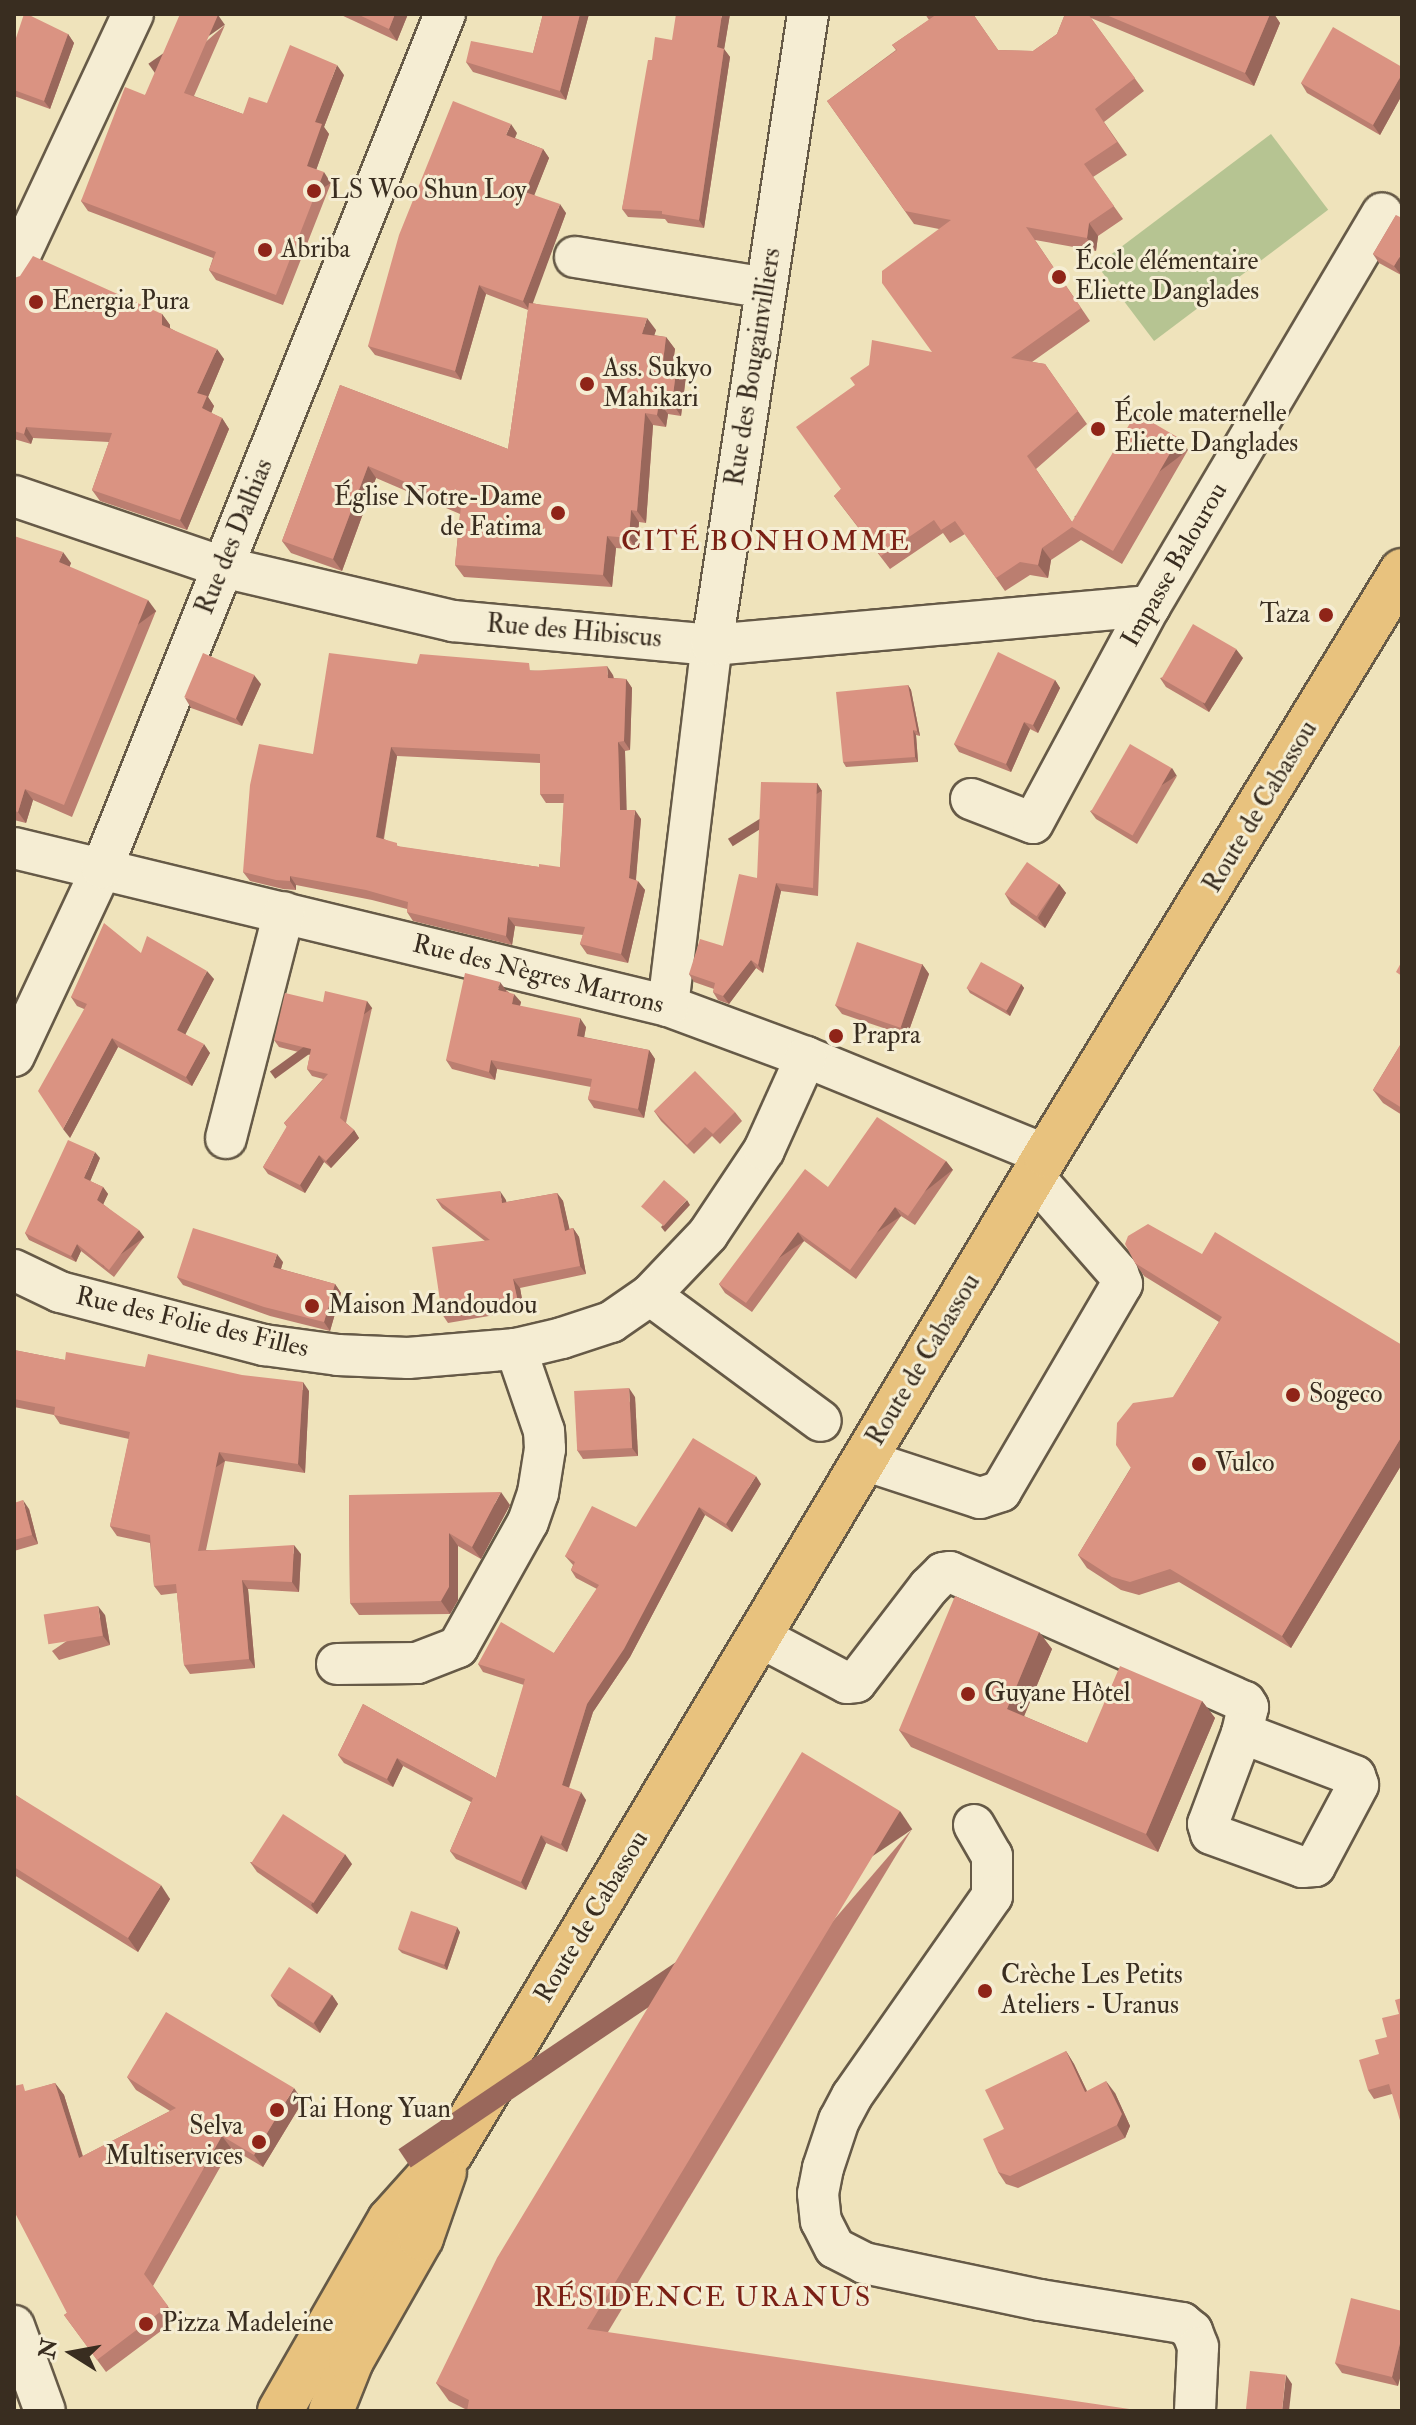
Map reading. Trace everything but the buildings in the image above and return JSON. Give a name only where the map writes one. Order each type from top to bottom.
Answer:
[{"type":"main road","name":"Route de Cabassou","points":[[280,2411],[390,2220],[451,2152],[1040,1166],[1402,571]]},
{"type":"main road","name":"Route de Cabassou","points":[[331,2411],[351,2361],[421,2238],[451,2152]]},
{"type":"street","points":[[14,268],[133,14]]},
{"type":"street","name":"Rue des Dalhias","points":[[14,1056],[102,868],[445,14]]},
{"type":"street","name":"Rue des Bougainvilliers","points":[[668,1006],[712,645],[808,14]]},
{"type":"street","name":"Impasse Balourou","points":[[971,799],[1033,823],[1150,606],[1382,213]]},
{"type":"street","points":[[575,257],[766,288]]},
{"type":"street","name":"Rue des Hibiscus","points":[[14,496],[223,567],[453,621],[712,645],[1150,606]]},
{"type":"street","name":"Rue des Nègres Marrons","points":[[14,848],[668,1006],[806,1057],[1040,1166]]},
{"type":"street","points":[[226,1138],[284,912]]},
{"type":"street","name":"Rue des Folie des Filles","points":[[14,1270],[60,1292],[264,1345],[338,1355],[408,1358],[516,1349],[611,1322],[650,1295],[708,1234],[737,1192],[764,1150],[806,1057]]},
{"type":"street","points":[[864,1460],[980,1498],[1001,1491],[1122,1284],[1118,1273],[1040,1166]]},
{"type":"street","points":[[650,1295],[821,1421]]},
{"type":"street","points":[[337,1664],[417,1663],[458,1647],[528,1522],[541,1481],[544,1431],[516,1349]]},
{"type":"street","points":[[760,1637],[847,1683],[856,1682],[929,1587],[943,1573],[950,1572],[1245,1702],[1248,1707],[1242,1733]]},
{"type":"street","points":[[974,1825],[992,1856],[992,1896],[845,2108],[823,2168],[818,2194],[821,2221],[835,2248],[864,2263],[1040,2300],[1182,2323],[1192,2331],[1198,2347],[1195,2411]]},
{"type":"street","points":[[14,2326],[45,2411]]},
{"type":"green space","points":[[1271,134],[1328,210],[1154,341],[1097,265]]},
{"type":"place","name":"LS Woo Shun Loy","points":[[314,191]]},
{"type":"place","name":"Abriba","points":[[265,250]]},
{"type":"place","name":"École élémentaire Eliette Danglades","points":[[1059,277]]},
{"type":"place","name":"Energia Pura","points":[[36,302]]},
{"type":"place","name":"Ass. Sukyo Mahikari","points":[[587,384]]},
{"type":"place","name":"École maternelle Eliette Danglades","points":[[1098,429]]},
{"type":"place","name":"Église Notre-Dame de Fatima","points":[[558,513]]},
{"type":"place","name":"Taza","points":[[1326,615]]},
{"type":"place","name":"Prapra","points":[[836,1036]]},
{"type":"place","name":"Maison Mandoudou","points":[[312,1306]]},
{"type":"place","name":"Sogeco","points":[[1293,1395]]},
{"type":"place","name":"Vulco","points":[[1199,1464]]},
{"type":"place","name":"Guyane Hôtel","points":[[968,1694]]},
{"type":"place","name":"Crèche Les Petits Ateliers - Uranus","points":[[985,1991]]},
{"type":"place","name":"Tai Hong Yuan","points":[[277,2110]]},
{"type":"place","name":"Selva Multiservices","points":[[259,2142]]},
{"type":"place","name":"Pizza Madeleine","points":[[146,2324]]},
{"type":"district","name":"CITÉ BONHOMME","points":[[766,542]]},
{"type":"district","name":"RÉSIDENCE URANUS","points":[[703,2298]]}]
